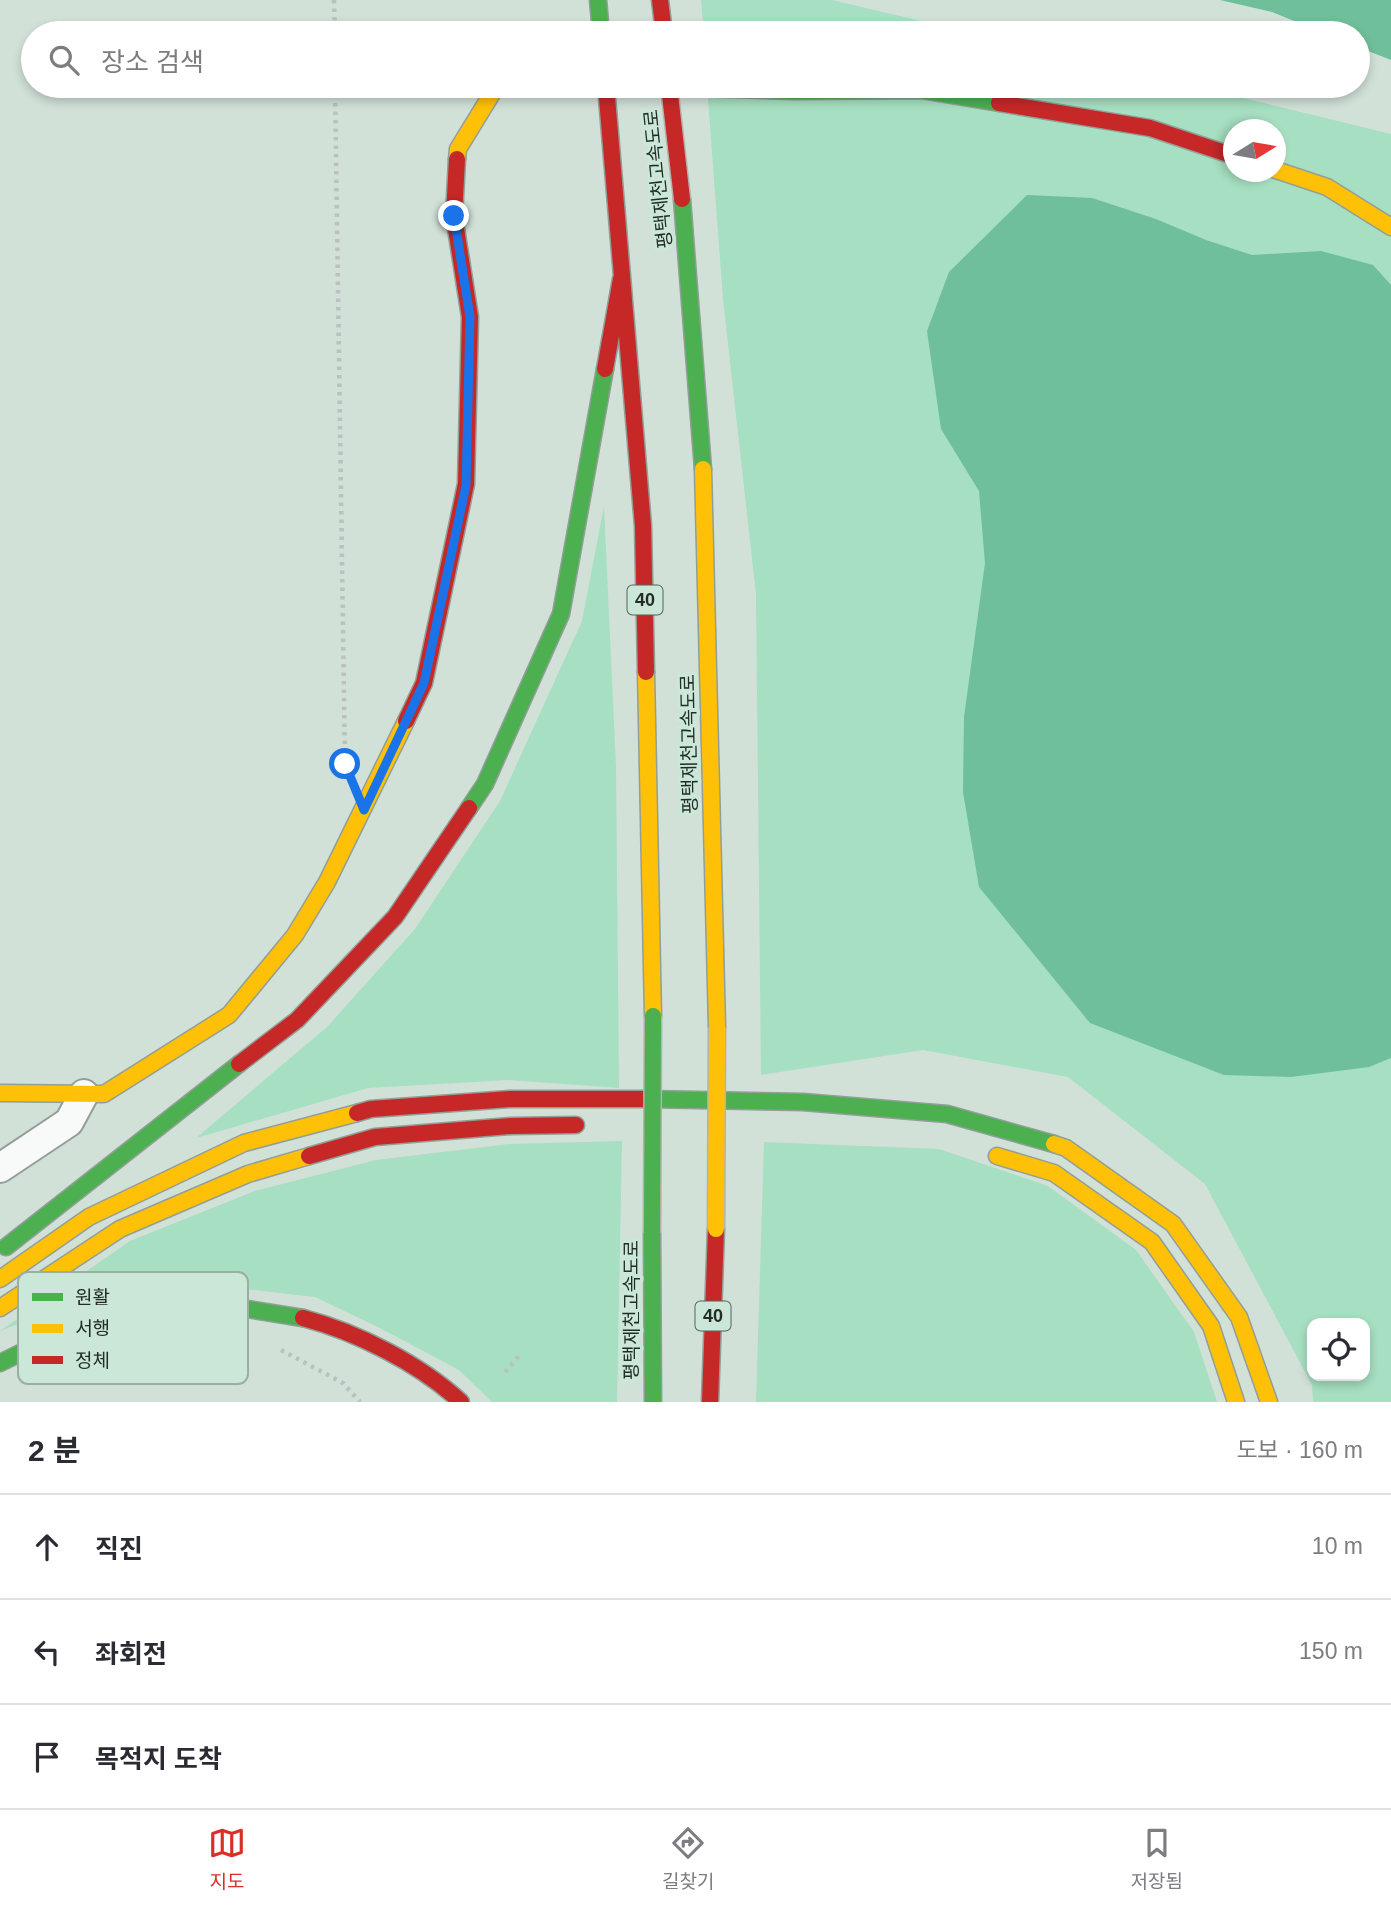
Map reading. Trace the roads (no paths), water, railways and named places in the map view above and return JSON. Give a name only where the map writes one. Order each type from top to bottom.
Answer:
[{"type":"main road","points":[[598,0],[600,21]]},
{"type":"main road","points":[[660,0],[663,21]]},
{"type":"main road","points":[[0,1093],[104,1094],[229,1015],[295,935],[327,882],[364,810],[424,683],[466,485],[470,317],[454,216],[458,149],[489,98]]},
{"type":"main road","name":"평택제천고속도로","points":[[607,98],[643,526],[653,1016],[653,1402]]},
{"type":"main road","name":"평택제천고속도로","points":[[670,98],[682,199],[702,436],[717,1027],[716,1229],[710,1402]]},
{"type":"main road","points":[[969,98],[1150,128],[1223,152]]},
{"type":"main road","points":[[1286,173],[1327,187],[1391,227]]},
{"type":"main road","points":[[0,1254],[16,1237],[297,1020],[394,918],[485,784],[561,614],[621,279]]},
{"type":"main road","points":[[0,1279],[89,1217],[244,1143],[371,1109],[510,1099],[617,1098],[803,1102],[947,1114],[1066,1148],[1173,1224],[1239,1317],[1269,1402]]},
{"type":"main road","points":[[55,1272],[120,1229],[248,1174],[375,1137],[511,1126],[588,1124]]},
{"type":"main road","points":[[640,1124],[666,1124]]},
{"type":"main road","points":[[705,1124],[731,1125]]},
{"type":"main road","points":[[976,1149],[1054,1173],[1152,1242],[1211,1325],[1236,1402]]},
{"type":"main road","points":[[0,1308],[18,1296]]},
{"type":"main road","points":[[248,1309],[306,1319],[382,1348],[445,1387],[461,1402]]},
{"type":"main road","points":[[0,1363],[18,1354]]},
{"type":"street","points":[[0,1168],[69,1122],[84,1094]]}]
